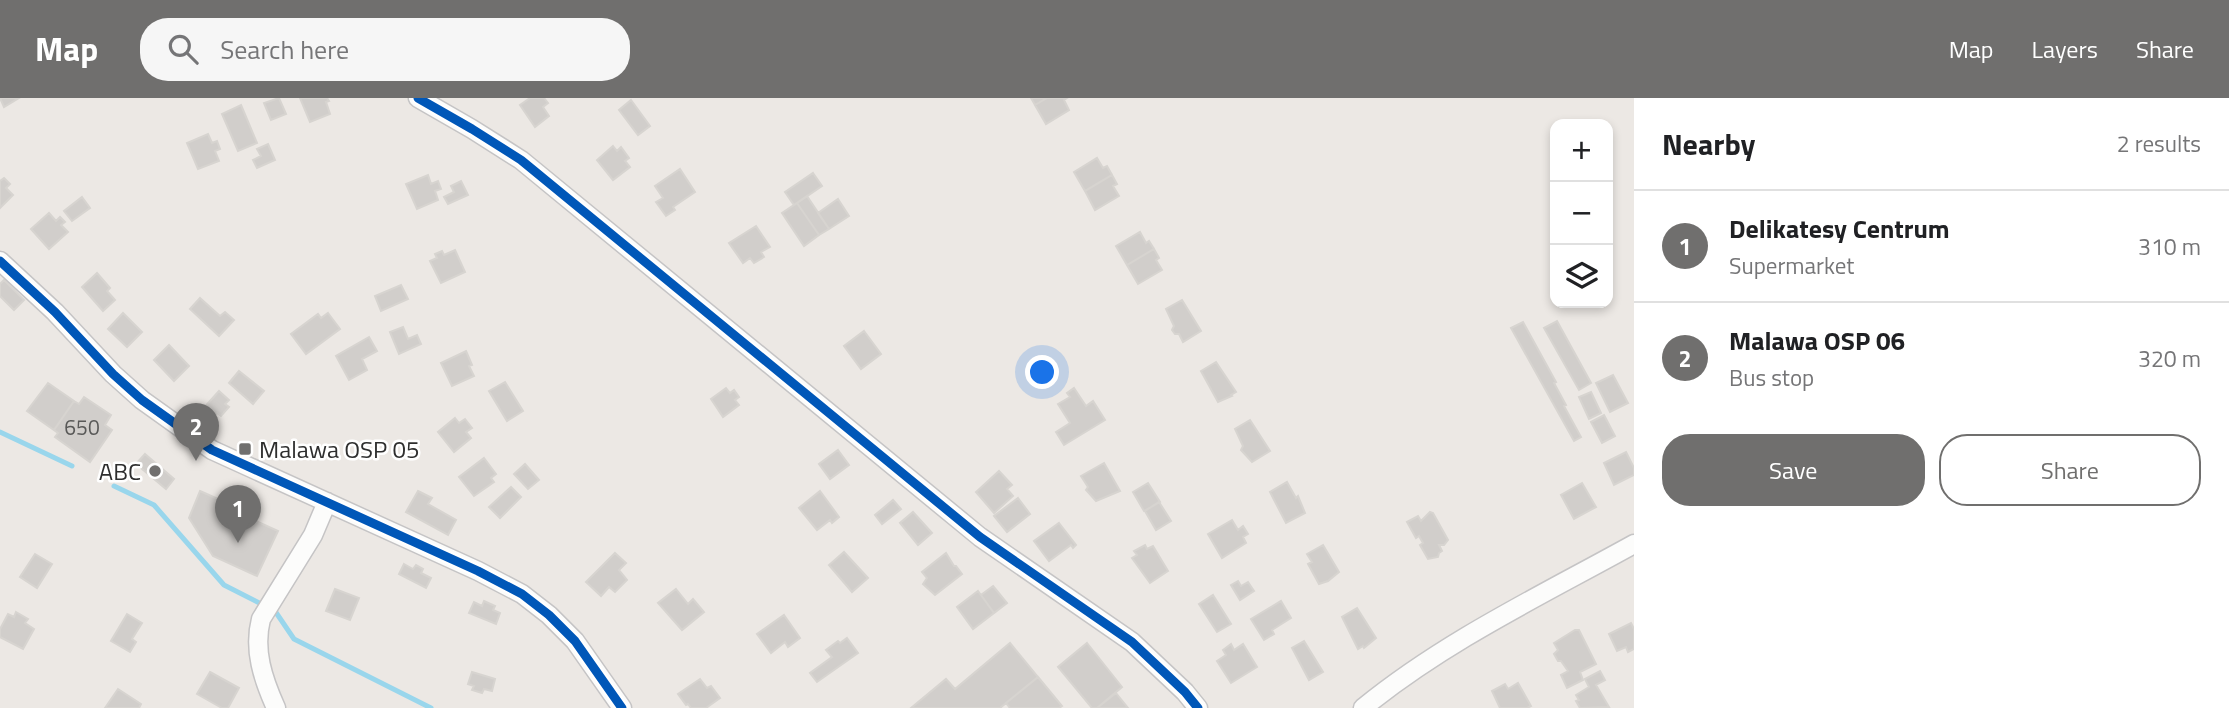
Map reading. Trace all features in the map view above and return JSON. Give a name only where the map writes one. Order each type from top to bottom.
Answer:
[{"type":"street","points":[[418,98],[521,160],[980,537],[1132,642],[1185,692],[1198,708]]},
{"type":"street","points":[[0,261],[142,400],[212,450],[478,571],[522,594],[549,615],[575,641],[622,708]]},
{"type":"street","points":[[276,708],[261,673],[258,629],[261,619],[313,535],[327,502]]},
{"type":"street","points":[[1363,708],[1451,646],[1634,544]]},
{"type":"building","points":[[0,98],[19,98],[4,107]]},
{"type":"building","points":[[279,98],[286,114],[271,120],[264,103]]},
{"type":"building","points":[[300,98],[327,98],[330,114],[310,122]]},
{"type":"building","points":[[530,98],[544,98],[548,103],[543,107],[549,116],[535,127],[520,105]]},
{"type":"building","points":[[1031,98],[1047,98],[1035,105]]},
{"type":"building","points":[[1047,98],[1067,98],[1064,100],[1069,110],[1046,124],[1035,105]]},
{"type":"building","points":[[631,100],[650,126],[638,135],[619,110]]},
{"type":"building","points":[[241,105],[257,143],[238,151],[222,114]]},
{"type":"building","points":[[208,134],[212,143],[217,141],[220,149],[215,151],[219,161],[198,169],[187,143]]},
{"type":"building","points":[[268,144],[275,160],[257,168],[253,160],[261,156],[257,149]]},
{"type":"building","points":[[613,146],[617,151],[621,147],[629,158],[625,161],[630,167],[613,180],[597,160]]},
{"type":"building","points":[[1097,158],[1103,168],[1107,166],[1112,175],[1085,191],[1074,172]]},
{"type":"building","points":[[680,169],[695,192],[673,207],[675,210],[666,216],[656,202],[663,198],[655,186]]},
{"type":"building","points":[[813,173],[822,186],[794,205],[785,192]]},
{"type":"building","points":[[428,175],[431,184],[438,181],[441,189],[435,191],[438,200],[417,209],[406,184]]},
{"type":"building","points":[[1112,175],[1117,184],[1113,186],[1119,196],[1095,210],[1085,191]]},
{"type":"building","points":[[4,178],[10,184],[6,188],[13,195],[0,208],[0,181]]},
{"type":"building","points":[[461,181],[468,195],[448,204],[444,197],[454,192],[451,186]]},
{"type":"building","points":[[807,196],[829,229],[819,235],[797,203]]},
{"type":"building","points":[[82,197],[90,208],[72,221],[64,211]]},
{"type":"building","points":[[838,199],[849,216],[829,229],[818,213]]},
{"type":"building","points":[[797,203],[819,235],[804,246],[782,213]]},
{"type":"building","points":[[49,213],[56,221],[60,217],[65,222],[61,225],[68,232],[49,249],[31,229]]},
{"type":"building","points":[[756,226],[770,247],[761,252],[764,257],[754,263],[750,258],[743,263],[729,243]]},
{"type":"building","points":[[1140,232],[1146,243],[1149,241],[1154,249],[1127,265],[1116,246]]},
{"type":"building","points":[[1154,249],[1162,270],[1138,284],[1127,265]]},
{"type":"building","points":[[455,250],[465,272],[441,283],[430,261],[437,258],[435,254],[442,251],[444,255]]},
{"type":"building","points":[[97,273],[110,288],[107,291],[115,300],[103,311],[82,287]]},
{"type":"building","points":[[4,280],[24,300],[14,310],[0,296],[0,284]]},
{"type":"building","points":[[401,285],[408,299],[381,311],[375,296]]},
{"type":"building","points":[[200,298],[220,316],[225,312],[234,320],[219,336],[190,309]]},
{"type":"building","points":[[1182,300],[1201,331],[1183,342],[1179,334],[1172,330],[1174,326],[1166,309]]},
{"type":"building","points":[[123,313],[142,332],[127,347],[108,329]]},
{"type":"building","points":[[328,313],[340,329],[306,354],[291,334],[318,314],[321,318]]},
{"type":"building","points":[[1557,321],[1591,383],[1579,390],[1544,328]]},
{"type":"building","points":[[1523,322],[1556,382],[1554,383],[1566,405],[1564,406],[1581,437],[1574,441],[1511,328]]},
{"type":"building","points":[[403,327],[408,339],[417,335],[421,344],[399,354],[390,332]]},
{"type":"building","points":[[864,331],[881,354],[861,369],[844,346]]},
{"type":"building","points":[[369,337],[377,351],[362,359],[367,370],[349,380],[336,356]]},
{"type":"building","points":[[169,345],[189,366],[174,381],[154,360]]},
{"type":"building","points":[[466,351],[474,376],[452,386],[441,363]]},
{"type":"building","points":[[1216,362],[1236,392],[1218,402],[1201,371]]},
{"type":"building","points":[[239,371],[264,391],[253,404],[229,383]]},
{"type":"building","points":[[1613,375],[1628,403],[1610,412],[1596,383]]},
{"type":"building","points":[[505,382],[523,411],[507,421],[489,391]]},
{"type":"building","points":[[48,383],[74,401],[54,430],[27,411]]},
{"type":"building","points":[[726,388],[730,393],[734,390],[739,397],[735,400],[739,405],[723,417],[711,399]]},
{"type":"building","points":[[1074,388],[1086,406],[1093,401],[1105,420],[1064,445],[1056,432],[1070,423],[1058,404],[1070,397],[1067,393]]},
{"type":"building","points":[[219,391],[229,400],[225,404],[229,407],[221,416],[217,413],[211,420],[201,411]]},
{"type":"building","points":[[1591,392],[1601,413],[1589,419],[1579,397]]},
{"type":"building","points":[[84,397],[111,415],[105,425],[112,430],[90,462],[55,437],[58,433],[54,430],[74,401],[79,404]]},
{"type":"building","points":[[1604,415],[1615,436],[1602,443],[1591,422]]},
{"type":"building","points":[[455,418],[459,423],[465,419],[472,428],[466,432],[471,438],[454,452],[438,432]]},
{"type":"building","points":[[1250,420],[1270,451],[1252,462],[1241,450],[1243,446],[1235,429]]},
{"type":"building","points":[[838,450],[849,465],[830,479],[819,464]]},
{"type":"building","points":[[1626,452],[1634,468],[1634,475],[1614,485],[1604,463]]},
{"type":"building","name":"ABC","points":[[145,454],[174,479],[166,489],[136,464]]},
{"type":"building","points":[[484,458],[496,474],[491,478],[494,482],[474,496],[459,477]]},
{"type":"building","points":[[1104,463],[1120,491],[1096,501],[1086,490],[1088,487],[1081,476]]},
{"type":"building","points":[[525,464],[539,480],[528,489],[514,474]]},
{"type":"building","points":[[999,471],[1012,485],[1007,489],[1013,496],[994,513],[976,492]]},
{"type":"building","points":[[1287,482],[1296,498],[1298,496],[1305,513],[1286,523],[1270,492]]},
{"type":"building","points":[[1148,483],[1160,502],[1144,511],[1133,492]]},
{"type":"building","points":[[1582,483],[1596,507],[1574,519],[1561,495]]},
{"type":"building","points":[[511,487],[521,497],[500,518],[489,507]]},
{"type":"building","points":[[200,491],[236,507],[234,511],[278,531],[257,576],[213,556],[189,518]]},
{"type":"building","points":[[418,491],[432,498],[428,504],[456,520],[448,535],[406,512]]},
{"type":"building","points":[[820,491],[839,517],[817,530],[799,508]]},
{"type":"building","points":[[1018,498],[1030,514],[1007,532],[994,516]]},
{"type":"building","points":[[893,500],[901,509],[882,524],[875,515]]},
{"type":"building","points":[[1159,502],[1171,521],[1156,530],[1145,511]]},
{"type":"building","points":[[913,512],[932,533],[918,545],[900,523]]},
{"type":"building","points":[[1430,512],[1448,540],[1444,545],[1439,545],[1442,551],[1438,557],[1428,559],[1420,545],[1423,543],[1419,536],[1416,538],[1407,522],[1418,516],[1421,521]]},
{"type":"building","points":[[1232,520],[1238,530],[1243,526],[1248,534],[1243,537],[1246,543],[1222,558],[1208,534]]},
{"type":"building","points":[[1059,523],[1076,545],[1073,548],[1071,545],[1049,561],[1034,541]]},
{"type":"building","points":[[1145,545],[1147,549],[1153,546],[1168,571],[1150,583],[1132,558],[1137,555],[1134,551]]},
{"type":"building","points":[[1323,545],[1339,572],[1319,584],[1308,564],[1312,562],[1307,554]]},
{"type":"building","points":[[844,552],[868,578],[852,592],[829,565]]},
{"type":"building","points":[[615,553],[626,563],[619,570],[627,580],[615,592],[609,587],[601,596],[586,582]]},
{"type":"building","points":[[946,553],[962,574],[935,595],[923,584],[927,578],[922,572]]},
{"type":"building","points":[[35,554],[52,564],[37,588],[20,577]]},
{"type":"building","points":[[404,564],[413,569],[416,565],[423,569],[421,573],[431,578],[426,588],[399,574]]},
{"type":"building","points":[[1238,581],[1241,586],[1248,582],[1254,591],[1240,600],[1231,585]]},
{"type":"building","points":[[993,586],[1007,603],[994,613],[981,595]]},
{"type":"building","points":[[335,589],[359,598],[350,620],[326,611]]},
{"type":"building","points":[[676,589],[688,604],[693,599],[704,612],[682,630],[658,603]]},
{"type":"building","points":[[978,591],[994,613],[973,629],[957,607]]},
{"type":"building","points":[[1213,595],[1231,624],[1217,632],[1199,604]]},
{"type":"building","points":[[484,601],[495,606],[493,610],[500,613],[496,624],[469,613],[474,602],[482,606]]},
{"type":"building","points":[[1281,601],[1291,618],[1272,630],[1274,634],[1264,640],[1251,619]]},
{"type":"building","points":[[1357,608],[1376,638],[1364,648],[1363,646],[1358,649],[1342,617]]},
{"type":"building","points":[[16,612],[28,619],[25,623],[34,629],[23,649],[0,637],[0,629],[8,614],[14,617]]},
{"type":"building","points":[[127,614],[142,623],[132,639],[136,642],[130,652],[111,641]]},
{"type":"building","points":[[784,615],[800,638],[788,647],[785,642],[771,653],[757,634]]},
{"type":"building","points":[[1631,623],[1634,629],[1634,649],[1628,652],[1626,647],[1617,651],[1609,634]]},
{"type":"building","points":[[1579,630],[1596,664],[1580,672],[1583,680],[1567,688],[1561,675],[1568,671],[1554,654],[1558,650],[1554,643]]},
{"type":"building","points":[[847,638],[858,653],[817,682],[810,673],[832,657],[826,650]]},
{"type":"building","points":[[1304,641],[1323,672],[1309,680],[1292,648]]},
{"type":"building","points":[[1010,643],[1038,677],[1000,708],[911,708],[946,679],[955,689]]},
{"type":"building","points":[[1087,643],[1122,687],[1097,708],[1092,708],[1058,667]]},
{"type":"building","points":[[1231,644],[1234,650],[1243,644],[1257,667],[1231,683],[1217,661],[1226,655],[1223,650]]},
{"type":"building","points":[[1600,671],[1605,680],[1596,685],[1609,707],[1580,708],[1576,695],[1589,687],[1585,679]]},
{"type":"building","points":[[210,672],[239,688],[228,708],[222,708],[197,694]]},
{"type":"building","points":[[472,672],[495,679],[492,691],[484,689],[482,693],[472,690],[474,686],[468,684]]},
{"type":"building","points":[[1038,677],[1062,706],[1010,708],[1006,703]]},
{"type":"building","points":[[700,679],[707,688],[711,686],[720,698],[706,708],[691,708],[678,694]]},
{"type":"building","points":[[1518,683],[1531,706],[1500,708],[1492,691],[1505,684],[1508,689]]},
{"type":"building","points":[[118,689],[141,704],[139,708],[105,708]]},
{"type":"building","points":[[1116,693],[1128,708],[1097,708]]},
{"type":"waterway","points":[[0,432],[72,466]]},
{"type":"waterway","points":[[114,486],[154,505],[224,585],[275,611],[294,639],[431,708]]},
{"type":"cycle path","points":[[418,98],[521,160],[980,537],[1132,642],[1185,692],[1198,708]]},
{"type":"cycle path","points":[[0,261],[142,400],[212,450],[478,571],[522,594],[549,615],[575,641],[622,708]]},
{"type":"place","name":"Malawa OSP 05","points":[[245,449]]},
{"type":"place","name":"Malawa OSP 06","points":[[196,461]]},
{"type":"place","name":"ABC","points":[[155,471]]},
{"type":"place","name":"Delikatesy Centrum","points":[[238,543]]}]
